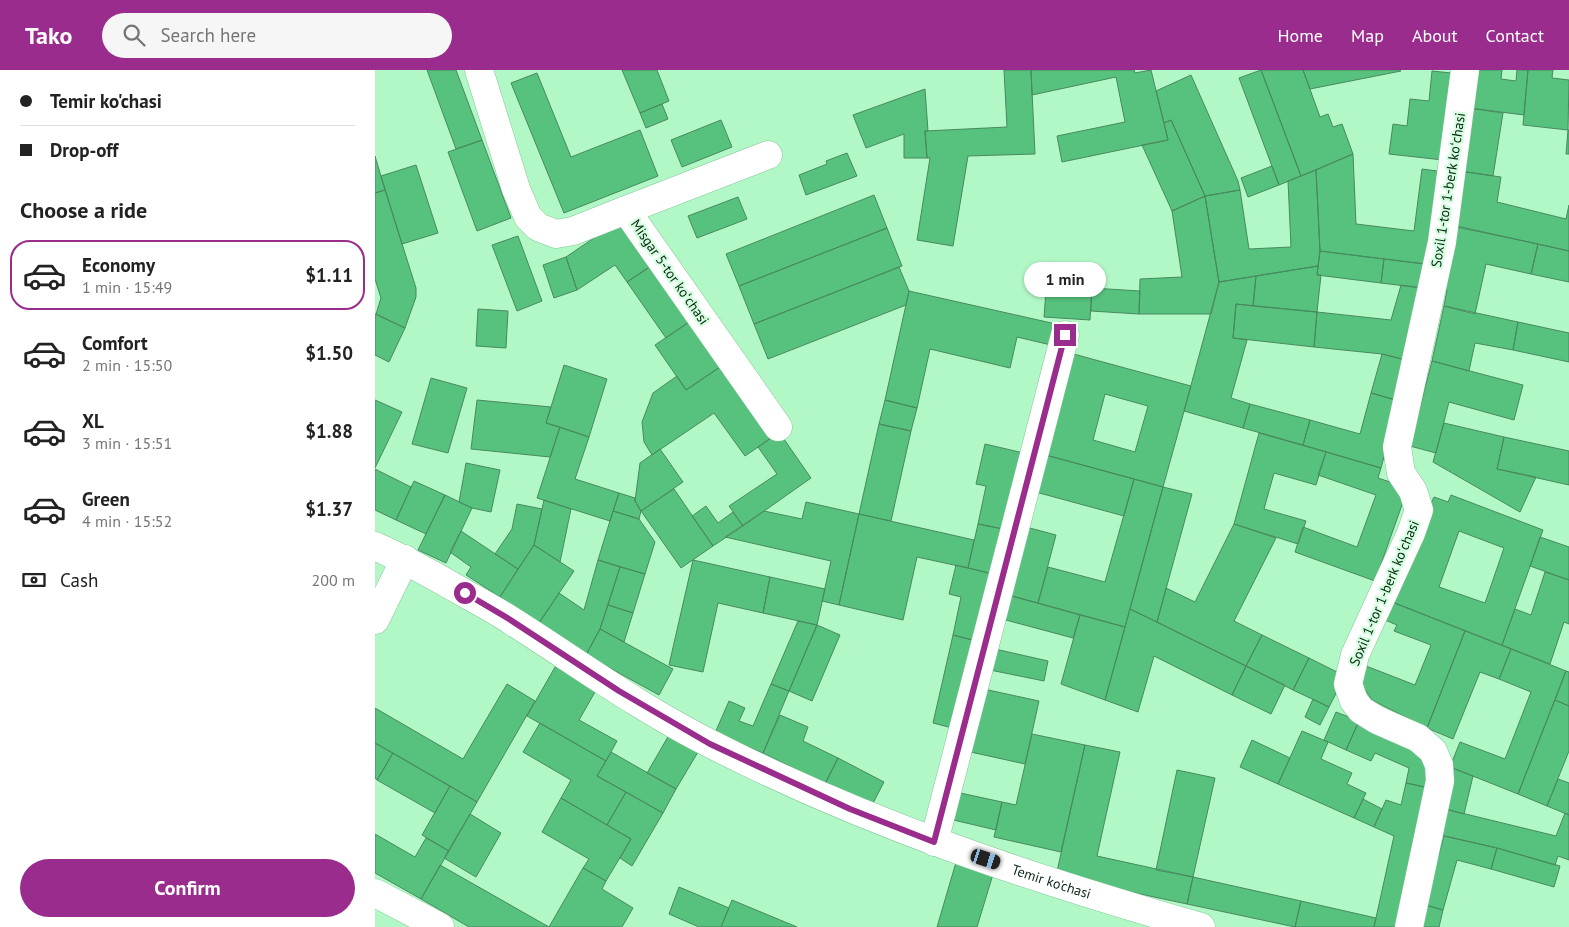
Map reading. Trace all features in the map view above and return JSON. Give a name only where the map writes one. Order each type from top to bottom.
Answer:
[{"type":"street","name":"Misgar 5-tor koʻchasi","points":[[479,70],[516,189],[528,216],[538,228],[556,234],[573,231],[626,210],[778,427]]},
{"type":"street","name":"Soxil 1-tor 1-berk koʻchasi","points":[[1409,927],[1440,781],[1439,764],[1433,751],[1418,738],[1377,720],[1361,710],[1354,701],[1348,684],[1355,655],[1411,533],[1419,510],[1413,490],[1401,473],[1397,447],[1442,242],[1465,70]]},
{"type":"street","points":[[626,210],[768,155]]},
{"type":"street","points":[[934,842],[1065,335]]},
{"type":"street","name":"Temir ko'chasi","points":[[375,546],[405,560],[509,619],[619,691],[710,744],[850,809],[934,842],[1107,900],[1201,927]]},
{"type":"street","points":[[375,620],[405,560]]},
{"type":"street","points":[[375,892],[439,927]]},
{"type":"building","points":[[427,70],[456,70],[482,140],[456,149]]},
{"type":"building","points":[[622,70],[657,70],[669,101],[640,113]]},
{"type":"building","points":[[1004,70],[1031,70],[1035,154],[968,156],[953,246],[917,240],[930,158],[927,158],[925,131],[1007,127]]},
{"type":"building","points":[[1031,70],[1134,70],[1135,73],[1151,70],[1168,140],[1062,162],[1057,136],[1125,122],[1116,77],[1032,95]]},
{"type":"building","points":[[1261,70],[1303,70],[1320,117],[1328,114],[1333,127],[1342,124],[1353,154],[1301,176]]},
{"type":"building","points":[[1261,70],[1301,176],[1279,185],[1239,78]]},
{"type":"building","points":[[1303,70],[1400,70],[1401,71],[1310,89]]},
{"type":"building","points":[[1475,70],[1502,70],[1501,79],[1516,81],[1517,70],[1528,70],[1524,115],[1469,108]]},
{"type":"building","points":[[1528,70],[1553,70],[1552,78],[1569,80],[1568,130],[1523,125]]},
{"type":"building","points":[[1432,71],[1461,74],[1452,161],[1389,154],[1393,124],[1407,126],[1410,99],[1429,101]]},
{"type":"building","points":[[537,73],[571,157],[640,130],[658,176],[564,213],[511,83]]},
{"type":"building","points":[[1191,75],[1238,181],[1240,190],[1205,196],[1171,120],[1164,123],[1156,91]]},
{"type":"building","points":[[925,89],[928,131],[925,131],[927,158],[904,158],[904,134],[866,148],[853,115]]},
{"type":"building","points":[[662,104],[668,119],[646,128],[640,113]]},
{"type":"building","points":[[1469,108],[1503,113],[1493,176],[1460,171]]},
{"type":"building","points":[[721,120],[732,147],[682,167],[671,140]]},
{"type":"building","points":[[1171,120],[1205,196],[1172,211],[1142,145],[1168,140],[1164,123]]},
{"type":"building","points":[[1568,130],[1569,154],[1566,154]]},
{"type":"building","points":[[482,140],[511,218],[477,231],[448,152]]},
{"type":"building","points":[[847,153],[857,176],[806,195],[799,175],[827,164],[826,161]]},
{"type":"building","points":[[1353,154],[1356,224],[1414,231],[1422,169],[1445,172],[1433,265],[1320,251],[1316,170]]},
{"type":"building","points":[[375,156],[385,190],[375,193]]},
{"type":"building","points":[[416,165],[438,233],[402,244],[381,176]]},
{"type":"building","points":[[1272,166],[1279,185],[1248,197],[1241,178]]},
{"type":"building","points":[[1316,170],[1320,251],[1318,266],[1219,282],[1205,196],[1240,190],[1249,249],[1291,247],[1288,181]]},
{"type":"building","points":[[1460,171],[1501,177],[1497,202],[1566,219],[1569,205],[1569,251],[1452,225]]},
{"type":"building","points":[[385,190],[416,288],[416,297],[405,328],[376,314],[381,298],[375,279],[375,193]]},
{"type":"building","points":[[874,195],[887,228],[739,286],[726,254]]},
{"type":"building","points":[[1205,196],[1219,282],[1211,314],[1139,314],[1140,279],[1182,277],[1172,211]]},
{"type":"building","points":[[738,197],[747,219],[697,238],[688,216]]},
{"type":"building","points":[[619,221],[651,266],[627,282],[615,265],[577,290],[566,257]]},
{"type":"building","points":[[1457,227],[1538,244],[1531,274],[1486,264],[1475,314],[1444,306],[1447,290],[1444,289]]},
{"type":"building","points":[[887,228],[902,266],[754,324],[739,286]]},
{"type":"building","points":[[518,236],[542,301],[517,311],[492,245]]},
{"type":"building","points":[[1538,244],[1569,251],[1569,282],[1531,274]]},
{"type":"building","points":[[1320,251],[1384,259],[1381,283],[1317,275]]},
{"type":"building","points":[[566,257],[577,290],[554,298],[543,265]]},
{"type":"building","points":[[1384,259],[1433,265],[1430,289],[1381,283]]},
{"type":"building","points":[[651,266],[689,322],[666,338],[627,282]]},
{"type":"building","points":[[1318,266],[1317,275],[1321,275],[1317,312],[1253,306],[1256,276]]},
{"type":"building","points":[[899,267],[909,291],[906,305],[768,359],[754,324]]},
{"type":"building","points":[[1256,276],[1253,306],[1236,304],[1233,338],[1247,340],[1231,398],[1250,404],[1243,428],[1184,411],[1219,282]]},
{"type":"building","points":[[1047,278],[1092,281],[1090,320],[1044,317]]},
{"type":"building","points":[[1401,285],[1430,289],[1410,361],[1382,354],[1314,347],[1317,312],[1391,320]]},
{"type":"building","points":[[1092,288],[1140,291],[1139,314],[1091,311]]},
{"type":"building","points":[[909,291],[1056,324],[1051,345],[1017,337],[1010,368],[930,349],[917,408],[885,400]]},
{"type":"building","points":[[1236,304],[1317,312],[1314,347],[1233,338]]},
{"type":"building","points":[[1444,306],[1518,322],[1513,350],[1475,343],[1469,371],[1432,361]]},
{"type":"building","points":[[478,309],[508,311],[506,348],[476,346]]},
{"type":"building","points":[[375,314],[405,328],[389,362],[375,355]]},
{"type":"building","points":[[689,322],[720,367],[686,390],[655,345]]},
{"type":"building","points":[[1518,322],[1569,333],[1569,362],[1513,350]]},
{"type":"building","points":[[1070,353],[1191,386],[1163,487],[1042,454]],"holes":[[[1105,394],[1148,406],[1135,452],[1093,440]]]},
{"type":"building","points":[[1382,354],[1410,361],[1399,401],[1371,393]]},
{"type":"building","points":[[1432,361],[1523,385],[1514,420],[1449,402],[1436,453],[1410,446]]},
{"type":"building","points":[[564,365],[607,379],[589,437],[546,423]]},
{"type":"building","points":[[720,367],[770,439],[745,456],[714,413],[652,455],[644,442],[642,422],[653,393],[677,376],[686,390]]},
{"type":"building","points":[[431,378],[467,388],[448,453],[412,444]]},
{"type":"building","points":[[1371,393],[1399,401],[1381,468],[1303,445],[1310,420],[1360,434]]},
{"type":"building","points":[[375,400],[402,412],[375,468]]},
{"type":"building","points":[[477,400],[551,407],[546,423],[560,427],[550,457],[471,449]]},
{"type":"building","points":[[885,400],[917,408],[911,431],[879,424]]},
{"type":"building","points":[[1250,404],[1310,420],[1303,445],[1243,428]]},
{"type":"building","points":[[1444,423],[1504,437],[1497,469],[1536,477],[1520,512],[1433,462]]},
{"type":"building","points":[[879,424],[911,431],[891,521],[859,514]]},
{"type":"building","points":[[560,427],[589,437],[575,479],[619,493],[610,521],[537,498]]},
{"type":"building","points":[[779,432],[811,478],[743,526],[729,506],[777,474],[758,447]]},
{"type":"building","points":[[1259,433],[1326,452],[1316,485],[1274,473],[1264,509],[1306,521],[1298,544],[1234,524]]},
{"type":"building","points":[[1504,437],[1569,451],[1569,485],[1497,469]]},
{"type":"building","points":[[985,444],[1028,454],[1008,530],[978,524],[986,486],[976,484]]},
{"type":"building","points":[[660,449],[683,482],[641,511],[635,501],[640,463]]},
{"type":"building","points":[[1326,452],[1381,468],[1378,478],[1408,488],[1375,581],[1295,552],[1303,527],[1357,547],[1376,495],[1318,475]]},
{"type":"building","points":[[1042,454],[1134,479],[1124,516],[1032,491]]},
{"type":"building","points":[[466,463],[500,470],[491,512],[472,508],[459,502]]},
{"type":"building","points":[[375,469],[411,487],[396,520],[375,510]]},
{"type":"building","points":[[1134,479],[1163,487],[1125,627],[1038,603],[1048,567],[1105,582]]},
{"type":"building","points":[[414,481],[445,495],[426,534],[396,520]]},
{"type":"building","points":[[1163,487],[1192,494],[1157,622],[1130,609]]},
{"type":"building","points":[[674,489],[713,546],[681,568],[641,511]]},
{"type":"building","points":[[619,493],[635,498],[641,511],[639,519],[613,511]]},
{"type":"building","points":[[445,495],[472,508],[446,563],[418,550]]},
{"type":"building","points":[[1451,495],[1543,530],[1502,645],[1387,600],[1434,497],[1448,502]],"holes":[[[1459,531],[1504,548],[1485,603],[1439,587]]]},
{"type":"building","points":[[544,500],[571,509],[560,562],[534,545]]},
{"type":"building","points":[[806,502],[859,514],[839,605],[822,601],[831,561],[725,537],[764,511],[802,519]]},
{"type":"building","points":[[517,504],[542,509],[534,545],[518,569],[495,554],[512,529]]},
{"type":"building","points":[[706,506],[718,523],[733,512],[743,526],[713,546],[692,516]]},
{"type":"building","points":[[613,511],[639,519],[655,542],[645,574],[598,560]]},
{"type":"building","points":[[859,514],[974,540],[968,568],[917,557],[903,620],[839,605]]},
{"type":"building","points":[[978,524],[1008,530],[997,575],[968,568]]},
{"type":"building","points":[[1234,524],[1276,538],[1234,621],[1262,635],[1246,666],[1157,622],[1166,588],[1195,602]]},
{"type":"building","points":[[1026,527],[1056,535],[1038,603],[1008,595]]},
{"type":"building","points":[[461,531],[518,569],[500,597],[466,575],[471,567],[450,552]]},
{"type":"building","points":[[1540,537],[1569,547],[1569,580],[1530,566]]},
{"type":"building","points":[[534,545],[574,571],[539,623],[500,597]]},
{"type":"building","points":[[598,560],[620,567],[600,629],[586,655],[539,623],[559,593],[584,610]]},
{"type":"building","points":[[693,560],[770,577],[763,613],[718,603],[703,672],[669,665]]},
{"type":"building","points":[[956,565],[997,575],[980,642],[953,635],[961,597],[949,594]]},
{"type":"building","points":[[620,567],[645,574],[633,613],[608,605]]},
{"type":"building","points":[[1545,572],[1569,580],[1569,624],[1564,622],[1550,664],[1502,645],[1515,609],[1531,615]]},
{"type":"building","points":[[770,577],[825,589],[817,625],[763,613]]},
{"type":"building","points":[[1008,595],[1080,615],[1073,638],[1002,619]]},
{"type":"building","points":[[1387,600],[1465,631],[1427,728],[1372,700],[1360,682],[1366,666],[1415,685],[1431,645],[1394,631],[1397,625],[1380,618]]},
{"type":"building","points":[[608,605],[633,613],[624,642],[600,629]]},
{"type":"building","points":[[1130,609],[1246,666],[1232,695],[1154,656],[1138,712],[1105,700]]},
{"type":"building","points":[[1080,615],[1125,627],[1105,700],[1061,684]]},
{"type":"building","points":[[798,621],[817,625],[789,691],[771,684]]},
{"type":"building","points":[[817,625],[840,635],[812,701],[789,691]]},
{"type":"building","points":[[600,629],[673,669],[659,695],[586,655]]},
{"type":"building","points":[[1465,631],[1511,649],[1499,679],[1480,672],[1453,739],[1427,728]]},
{"type":"building","points":[[953,635],[980,642],[960,730],[933,723]]},
{"type":"building","points":[[1262,635],[1309,658],[1293,690],[1246,666]]},
{"type":"building","points":[[995,649],[1048,661],[1044,681],[990,670]]},
{"type":"building","points":[[1511,649],[1566,671],[1518,794],[1450,767],[1460,742],[1505,759],[1531,692],[1499,679]]},
{"type":"building","points":[[1309,658],[1345,676],[1329,707],[1293,690]]},
{"type":"building","points":[[558,662],[599,685],[579,720],[617,741],[606,761],[527,716]]},
{"type":"building","points":[[1246,666],[1285,685],[1271,714],[1232,695]]},
{"type":"building","points":[[1566,671],[1569,672],[1569,706],[1555,700]]},
{"type":"building","points":[[507,684],[535,701],[477,802],[375,743],[375,708],[463,759]]},
{"type":"building","points":[[771,684],[789,691],[763,753],[715,733],[729,701],[745,708],[739,721],[753,726]]},
{"type":"building","points":[[979,688],[1039,701],[1025,764],[966,751]]},
{"type":"building","points":[[1313,699],[1329,707],[1320,725],[1305,717]]},
{"type":"building","points":[[1555,700],[1569,706],[1569,751],[1547,806],[1518,794]]},
{"type":"building","points":[[1336,712],[1359,721],[1346,750],[1324,740]]},
{"type":"building","points":[[780,715],[808,727],[803,741],[838,758],[825,784],[763,753]]},
{"type":"building","points":[[1359,721],[1421,749],[1434,789],[1406,783],[1409,768],[1375,753],[1371,761],[1346,750]]},
{"type":"building","points":[[540,723],[606,761],[597,776],[626,792],[607,825],[561,798],[571,780],[523,752]]},
{"type":"building","points":[[1302,731],[1328,742],[1321,759],[1352,773],[1347,784],[1366,793],[1354,818],[1278,784]]},
{"type":"building","points":[[1032,734],[1085,745],[1061,852],[994,837],[1002,802],[1016,805]]},
{"type":"building","points":[[669,735],[698,752],[676,789],[647,773]]},
{"type":"building","points":[[1252,740],[1290,758],[1278,784],[1240,767]]},
{"type":"building","points":[[375,743],[393,753],[377,780],[375,778]]},
{"type":"building","points":[[1085,745],[1120,752],[1097,856],[1193,877],[1187,904],[1056,876]]},
{"type":"building","points":[[611,752],[676,789],[663,813],[597,776]]},
{"type":"building","points":[[393,753],[450,786],[435,813],[377,780]]},
{"type":"building","points":[[838,758],[884,782],[871,807],[825,784]]},
{"type":"building","points":[[1450,767],[1473,776],[1464,814],[1441,808]]},
{"type":"building","points":[[1177,770],[1215,778],[1193,877],[1156,870]]},
{"type":"building","points":[[1558,779],[1569,783],[1569,815],[1547,806]]},
{"type":"building","points":[[1406,783],[1434,789],[1404,927],[1374,927],[1394,836],[1374,827],[1386,800],[1401,805]]},
{"type":"building","points":[[450,786],[477,802],[449,851],[422,835]]},
{"type":"building","points":[[951,791],[1002,802],[996,830],[945,818]]},
{"type":"building","points":[[626,792],[663,813],[632,866],[620,858],[631,839],[607,825]]},
{"type":"building","points":[[561,798],[631,839],[606,881],[583,868],[589,859],[542,832]]},
{"type":"building","points":[[1363,799],[1382,809],[1374,827],[1354,818]]},
{"type":"building","points":[[1441,808],[1556,836],[1565,813],[1569,815],[1569,860],[1558,856],[1555,865],[1497,848],[1436,834]]},
{"type":"building","points":[[470,814],[501,833],[476,877],[444,858]]},
{"type":"building","points":[[375,834],[415,857],[426,838],[449,851],[421,899],[375,873]]},
{"type":"building","points":[[1444,836],[1497,848],[1491,869],[1457,860],[1443,910],[1425,905]]},
{"type":"building","points":[[1497,848],[1560,866],[1554,887],[1491,869]]},
{"type":"building","points":[[957,859],[994,871],[977,927],[937,927]]},
{"type":"building","points":[[440,865],[549,927],[469,927],[421,899]]},
{"type":"building","points":[[583,868],[606,881],[602,889],[633,908],[622,927],[549,927]]},
{"type":"building","points":[[1193,877],[1301,901],[1295,927],[1187,904]]},
{"type":"building","points":[[679,887],[729,908],[721,927],[699,927],[669,914]]},
{"type":"building","points":[[732,900],[797,927],[721,927]]},
{"type":"building","points":[[1301,901],[1376,918],[1374,927],[1295,927]]},
{"type":"building","points":[[1425,905],[1443,910],[1439,927],[1418,927]]},
{"type":"route","points":[[465,593],[509,619],[619,691],[710,744],[850,809],[934,842],[1065,335]]}]
